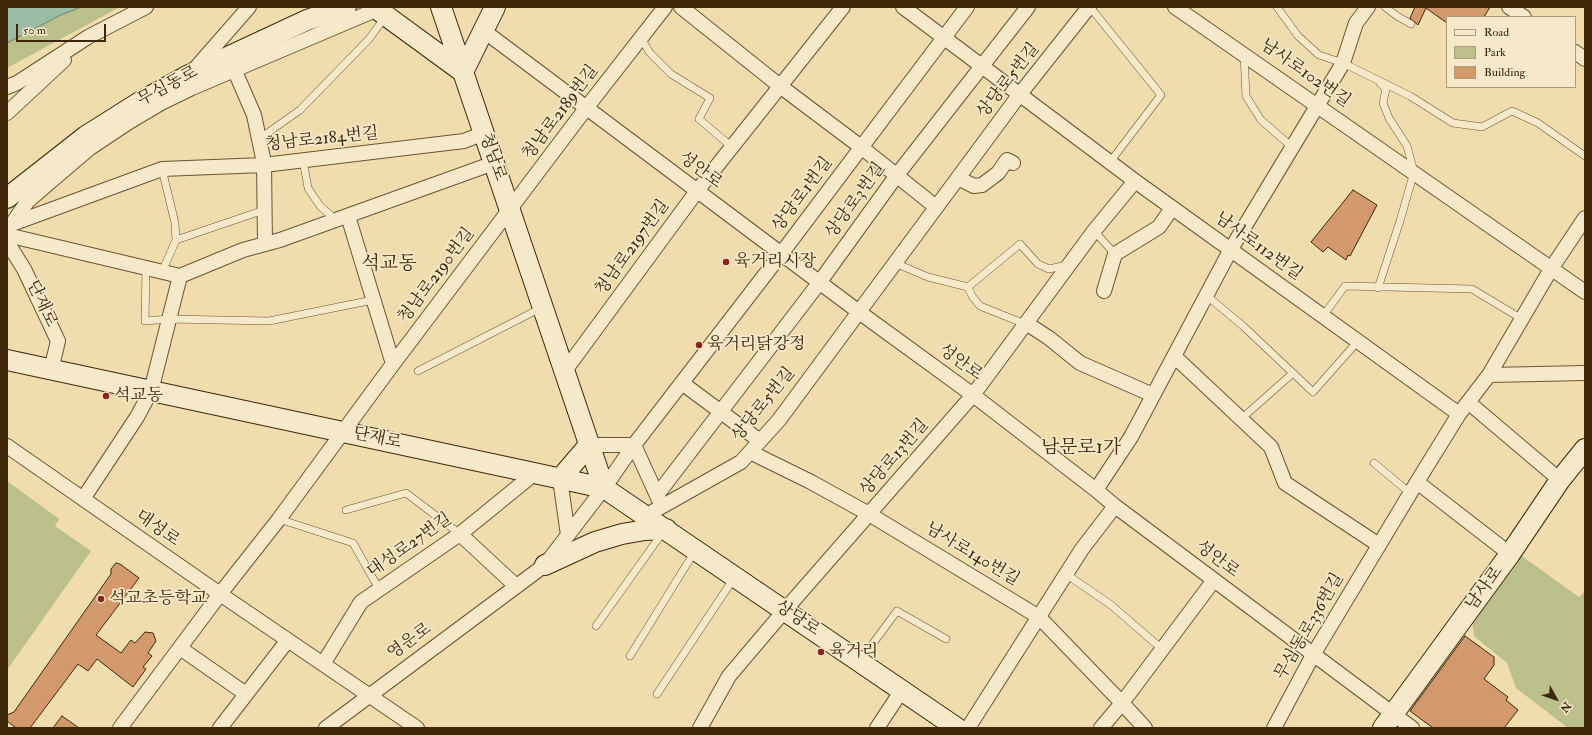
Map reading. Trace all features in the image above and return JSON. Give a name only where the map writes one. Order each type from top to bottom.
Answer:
[{"type":"street","points":[[7,87],[17,83],[88,37],[146,7]]},
{"type":"street","points":[[189,75],[249,7]]},
{"type":"street","name":"무심동로","points":[[7,198],[86,136],[140,102],[189,75],[307,20],[346,7]]},
{"type":"street","name":"청남로","points":[[441,7],[604,488]]},
{"type":"street","points":[[494,163],[342,218],[243,250],[180,276],[9,230],[27,202],[90,148],[161,103],[234,69],[379,11],[463,72],[495,7]]},
{"type":"street","name":"청남로2189번길","points":[[510,210],[665,7]]},
{"type":"street","points":[[681,7],[936,207]]},
{"type":"street","name":"청남로2197번길","points":[[564,372],[697,191],[843,7]]},
{"type":"street","name":"남사로112번길","points":[[903,7],[1134,181],[1231,249],[1459,414]]},
{"type":"street","name":"상당로1번길","points":[[604,488],[634,445],[781,254],[967,7]]},
{"type":"street","name":"상당로3번길","points":[[659,501],[721,412],[819,283],[897,175],[1028,7]]},
{"type":"street","name":"상당로5번길","points":[[645,516],[659,501],[741,462],[779,420],[1020,94],[1090,7]]},
{"type":"street","name":"남사로102번길","points":[[1175,7],[1585,292]]},
{"type":"street","points":[[1096,490],[1132,437],[1231,249],[1343,63],[1356,23],[1368,7]]},
{"type":"street","points":[[1509,7],[1522,16]]},
{"type":"street","name":"성안로","points":[[484,31],[819,283],[973,395],[1096,490],[1114,506],[1313,655],[1388,721],[1412,728]]},
{"type":"street","points":[[7,113],[88,37]]},
{"type":"street","points":[[1576,53],[1585,59]]},
{"type":"street","points":[[234,69],[254,115],[264,165],[264,244]]},
{"type":"street","name":"청남로2184번길","points":[[9,230],[162,169],[264,165],[464,140],[484,133]]},
{"type":"street","points":[[958,178],[974,186],[982,185],[998,173],[1007,160],[1013,163]]},
{"type":"street","name":"상당로13번길","points":[[700,728],[729,676],[973,395],[1094,231],[1134,181]]},
{"type":"street","points":[[1104,291],[1115,254],[1159,227],[1172,208]]},
{"type":"street","name":"청남로2190번길","points":[[120,728],[220,594],[279,519],[393,364],[510,210]]},
{"type":"street","name":"청남로2190번길","points":[[342,218],[374,300],[393,364]]},
{"type":"street","name":"무심동로336번길","points":[[1274,728],[1313,655],[1379,545],[1459,414],[1489,375],[1551,269],[1585,218]]},
{"type":"street","name":"단재로","points":[[7,242],[24,269],[58,341],[52,370]]},
{"type":"street","points":[[83,499],[151,391],[180,276]]},
{"type":"street","points":[[1026,324],[1049,338],[1080,363],[1153,395]]},
{"type":"street","points":[[1174,356],[1270,447],[1285,483],[1379,545]]},
{"type":"street","name":"단재로","points":[[7,360],[604,488]]},
{"type":"street","points":[[1489,375],[1585,373]]},
{"type":"street","points":[[682,383],[760,441]]},
{"type":"street","points":[[1468,402],[1560,480]]},
{"type":"street","points":[[568,535],[560,479],[589,445],[634,445],[659,501]]},
{"type":"street","name":"대성로","points":[[7,446],[368,695],[400,724],[417,728]]},
{"type":"street","name":"남사로","points":[[1388,721],[1510,554],[1560,480],[1585,449]]},
{"type":"street","name":"남사로140번길","points":[[750,452],[811,482],[870,514],[1039,617],[1145,728]]},
{"type":"street","name":"대성로27번길","points":[[323,664],[361,602],[460,534],[535,473]]},
{"type":"street","name":"상당로","points":[[604,488],[957,728]]},
{"type":"street","name":"영운로","points":[[326,728],[368,695],[545,565],[604,488]]},
{"type":"street","points":[[1414,488],[1510,554]]},
{"type":"street","points":[[968,728],[1086,543],[1114,506]]},
{"type":"street","points":[[545,565],[595,542],[608,538],[646,530],[666,529]]},
{"type":"street","points":[[460,534],[516,586]]},
{"type":"street","points":[[1101,728],[1122,703],[1214,580]]},
{"type":"street","points":[[220,728],[288,640]]},
{"type":"street","points":[[180,648],[246,694]]},
{"type":"street","points":[[877,728],[902,690]]},
{"type":"lane","name":"상당로5번길","points":[[1090,7],[1161,95],[1110,162]]},
{"type":"lane","points":[[1277,7],[1298,36],[1319,54],[1343,63],[1410,96],[1453,123],[1482,127],[1512,111],[1538,124],[1585,156]]},
{"type":"lane","points":[[1385,7],[1411,24]]},
{"type":"lane","points":[[259,139],[300,110],[369,39],[379,11]]},
{"type":"lane","points":[[641,38],[650,53],[671,74],[710,98],[699,119],[732,147]]},
{"type":"lane","points":[[1244,54],[1246,96],[1261,120],[1292,147]]},
{"type":"lane","points":[[1378,80],[1386,89],[1383,103],[1389,118],[1407,146],[1414,172],[1400,222],[1378,288]]},
{"type":"lane","points":[[303,160],[308,188],[320,206],[342,218]]},
{"type":"lane","points":[[162,169],[175,223],[176,240],[162,272]]},
{"type":"lane","points":[[176,240],[264,210]]},
{"type":"lane","points":[[1094,231],[1115,254]]},
{"type":"lane","points":[[968,287],[1020,244],[1038,264],[1049,269],[1069,265]]},
{"type":"lane","points":[[895,263],[928,277],[968,287]]},
{"type":"lane","points":[[146,268],[146,321],[169,319],[269,321],[374,300]]},
{"type":"lane","points":[[1323,316],[1345,286],[1413,289],[1472,289],[1522,319]]},
{"type":"lane","points":[[968,287],[972,296],[980,306],[1026,324]]},
{"type":"lane","points":[[1206,295],[1243,326],[1313,392],[1358,341]]},
{"type":"lane","points":[[418,371],[543,307]]},
{"type":"lane","points":[[1241,419],[1293,373]]},
{"type":"lane","points":[[1374,463],[1414,488]]},
{"type":"lane","points":[[346,510],[406,493],[460,534]]},
{"type":"lane","points":[[279,519],[353,543],[379,589]]},
{"type":"lane","points":[[596,626],[666,529]]},
{"type":"lane","points":[[630,656],[696,550]]},
{"type":"lane","points":[[1066,574],[1111,605],[1162,649]]},
{"type":"lane","points":[[657,694],[735,576]]},
{"type":"lane","points":[[860,662],[896,611],[946,640]]},
{"type":"green space","points":[[81,7],[120,7],[7,68],[7,43],[9,41],[61,15]]},
{"type":"green space","points":[[7,481],[59,519],[55,526],[91,551],[7,670]]},
{"type":"green space","points":[[1519,554],[1579,597],[1585,591],[1585,728],[1568,728],[1516,688],[1507,663],[1474,636],[1472,619]]},
{"type":"shaded area","points":[[7,7],[81,7],[61,15],[7,43]]},
{"type":"building","points":[[1415,7],[1490,7],[1485,16],[1446,16],[1446,22],[1426,8],[1418,25],[1410,18]]},
{"type":"building","points":[[1353,190],[1377,205],[1350,256],[1348,255],[1346,260],[1328,247],[1323,252],[1311,242]]},
{"type":"building","points":[[116,563],[120,564],[139,578],[96,635],[121,653],[131,640],[135,643],[145,632],[153,633],[156,641],[148,653],[152,656],[143,667],[146,669],[133,687],[97,659],[88,671],[78,664],[30,728],[16,728],[7,721],[7,715],[14,712],[111,574],[111,569]]},
{"type":"building","points":[[1465,636],[1494,657],[1494,665],[1484,679],[1508,697],[1506,700],[1518,710],[1504,728],[1433,728],[1410,711]]},
{"type":"building","points":[[62,716],[79,728],[53,728]]},
{"type":"place","name":"육거리시장","points":[[726,262]]},
{"type":"place","name":"육거리닭강정","points":[[699,345]]},
{"type":"place","name":"석교동","points":[[106,396]]},
{"type":"place","name":"석교초등학교","points":[[101,599]]},
{"type":"place","name":"육거리","points":[[821,652]]},
{"type":"district","name":"석교동","points":[[389,265]]},
{"type":"district","name":"남문로1가","points":[[1081,449]]}]
